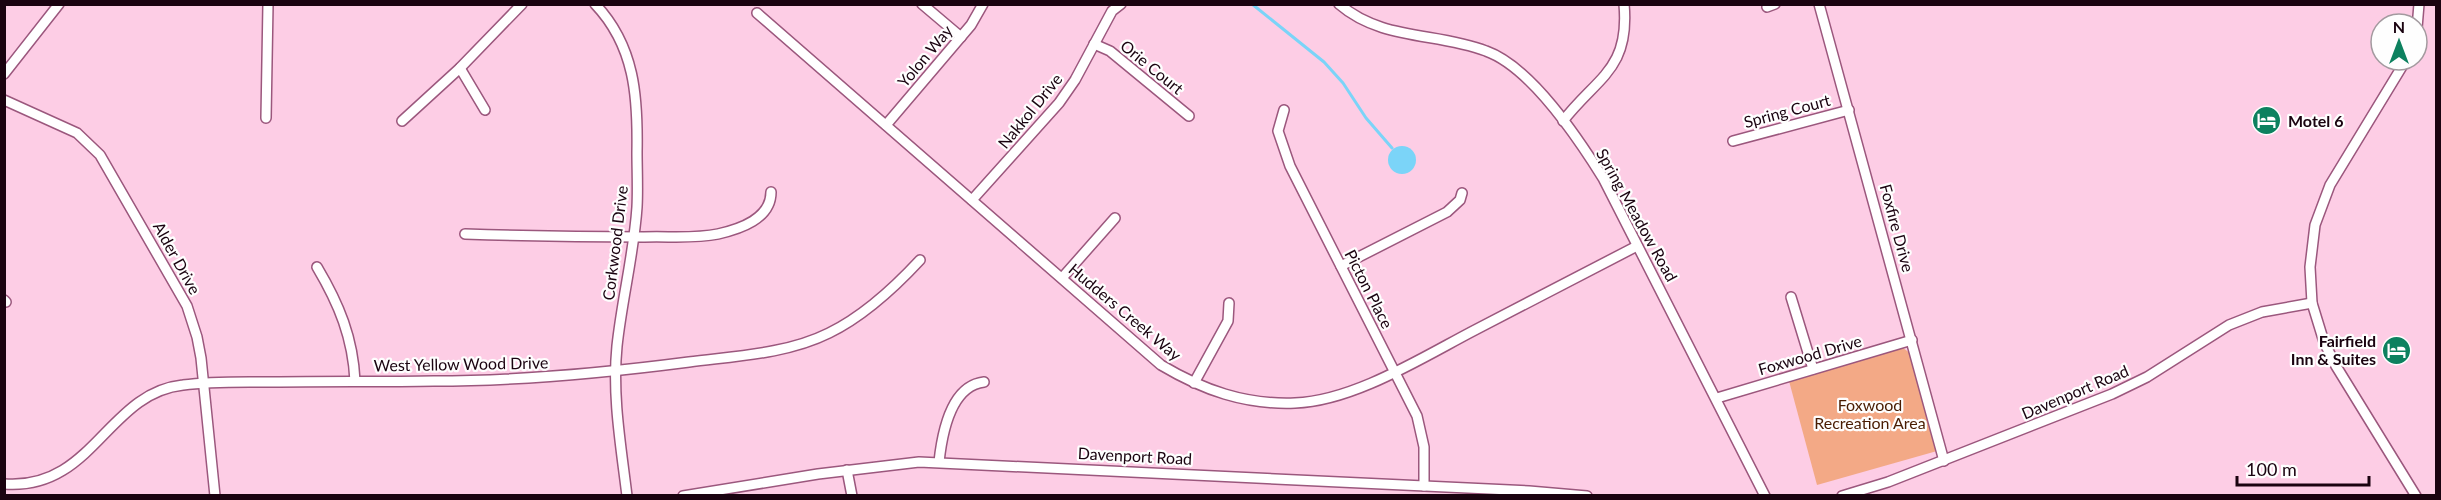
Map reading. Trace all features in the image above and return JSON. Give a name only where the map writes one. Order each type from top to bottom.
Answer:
[{"type":"street","points":[[4,74],[59,4]]},
{"type":"street","points":[[266,118],[268,4]]},
{"type":"street","points":[[402,121],[460,68],[522,4]]},
{"type":"street","name":"Corkwood Drive","points":[[595,4],[618,34],[630,63],[636,89],[637,206],[615,372],[619,433],[627,495]]},
{"type":"street","points":[[922,4],[961,37]]},
{"type":"street","name":"Yolon Way","points":[[886,125],[961,37],[983,4]]},
{"type":"street","name":"Nakkol Drive","points":[[972,200],[1059,103],[1075,80],[1112,11],[1121,4]]},
{"type":"street","name":"Spring Meadow Road","points":[[1339,4],[1358,19],[1378,28],[1476,47],[1501,57],[1527,78],[1583,146],[1603,178],[1765,495]]},
{"type":"street","points":[[1563,121],[1608,74],[1618,57],[1625,27],[1624,4]]},
{"type":"street","name":"Foxfire Drive","points":[[1819,4],[1944,461]]},
{"type":"street","name":"Hudders Creek Way","points":[[757,13],[1161,365],[1194,383],[1232,398],[1266,403],[1295,403],[1338,396],[1395,371],[1637,246]]},
{"type":"street","name":"Orie Court","points":[[1094,44],[1110,51],[1190,116]]},
{"type":"street","points":[[460,68],[485,110]]},
{"type":"street","points":[[2399,72],[2349,152],[2324,198],[2312,239],[2310,267],[2312,303],[2324,342],[2336,366],[2416,495]]},
{"type":"street","name":"Alder Drive","points":[[4,100],[77,134],[100,155],[187,306],[197,337],[204,383],[214,495]]},
{"type":"street","name":"Picton Place","points":[[1284,110],[1278,127],[1281,143],[1299,188],[1395,371],[1421,428],[1424,447],[1424,486]]},
{"type":"street","name":"Spring Court","points":[[1733,141],[1849,110]]},
{"type":"street","points":[[465,234],[702,236],[728,231],[763,213],[768,206],[771,192]]},
{"type":"street","points":[[1341,266],[1447,212],[1460,200],[1462,193]]},
{"type":"street","points":[[1062,278],[1115,218]]},
{"type":"street","name":"West Yellow Wood Drive","points":[[4,484],[34,483],[55,476],[74,464],[124,414],[141,401],[180,385],[502,380],[615,372],[766,351],[815,339],[841,326],[867,309],[921,260]]},
{"type":"street","points":[[317,267],[343,316],[353,353],[355,381]]},
{"type":"street","points":[[1791,297],[1813,369]]},
{"type":"street","points":[[1194,383],[1228,321],[1229,303]]},
{"type":"street","name":"Davenport Road","points":[[1842,495],[1888,482],[2112,394],[2147,377],[2215,333],[2242,320],[2262,312],[2312,303]]},
{"type":"street","name":"Foxwood Drive","points":[[1717,399],[1912,340]]},
{"type":"street","points":[[939,462],[944,431],[955,404],[972,385],[984,382]]},
{"type":"street","name":"Davenport Road","points":[[683,495],[901,463],[939,462],[1587,495]]},
{"type":"street","points":[[847,470],[852,495]]},
{"type":"green space","name":"Foxwood Recreation Area","points":[[1903,348],[1910,353],[1937,451],[1817,485],[1789,381]]},
{"type":"water","points":[[1402,146],[1412,150],[1416,160],[1412,170],[1402,174],[1392,170],[1388,160],[1392,150]]},
{"type":"waterway","points":[[1252,4],[1324,62],[1343,83],[1366,118],[1392,148]]},
{"type":"place","name":"Motel 6","points":[[2267,121]]},
{"type":"place","name":"Fairfield Inn & Suites","points":[[2397,350]]}]
